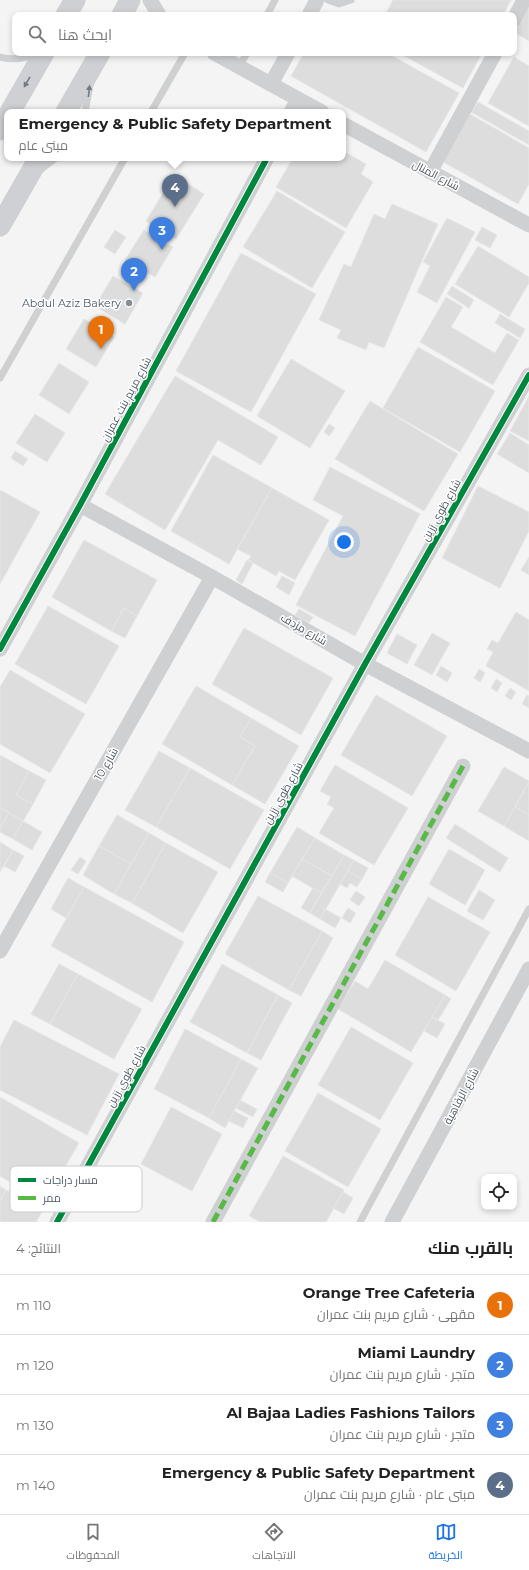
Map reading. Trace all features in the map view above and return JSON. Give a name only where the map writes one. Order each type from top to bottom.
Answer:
[{"type":"main road","points":[[124,12],[130,0]]},
{"type":"main road","points":[[12,109],[42,56]]},
{"type":"main road","points":[[68,109],[95,61]]},
{"type":"main road","points":[[0,226],[37,161]]},
{"type":"street","points":[[150,0],[157,12]]},
{"type":"street","points":[[311,12],[317,0]]},
{"type":"street","points":[[517,13],[524,0]]},
{"type":"street","points":[[220,56],[271,84],[295,106],[308,109]]},
{"type":"street","points":[[271,84],[286,56]]},
{"type":"street","points":[[430,172],[493,56]]},
{"type":"street","name":"شارع المنال","points":[[346,126],[529,225]]},
{"type":"street","name":"شارع مريم بنت عمران","points":[[0,649],[80,505],[265,161]]},
{"type":"street","name":"شارع طَوِي رَزِين","points":[[88,1166],[365,664],[529,374]]},
{"type":"street","name":"شارع مِرْدِف","points":[[80,505],[212,577],[365,664],[529,751]]},
{"type":"street","name":"شارع 10","points":[[0,951],[212,577]]},
{"type":"street","points":[[213,1222],[462,766]]},
{"type":"street","name":"شارع الرَفَاهِية","points":[[392,1222],[529,969]]},
{"type":"street","name":"شارع طَوِي رَزِين","points":[[57,1222],[63,1212]]},
{"type":"lane","points":[[269,12],[275,0]]},
{"type":"lane","points":[[328,0],[338,4],[350,0]]},
{"type":"lane","points":[[0,57],[20,60],[32,56]]},
{"type":"lane","points":[[153,109],[183,56]]},
{"type":"lane","points":[[239,66],[245,56]]},
{"type":"lane","points":[[86,109],[95,61]]},
{"type":"lane","points":[[27,179],[52,161]]},
{"type":"lane","points":[[0,378],[123,161]]},
{"type":"lane","points":[[360,1222],[529,909]]},
{"type":"building","points":[[393,0],[511,0],[505,12],[387,12]]},
{"type":"building","points":[[529,6],[529,41],[517,34],[517,27]]},
{"type":"building","points":[[302,56],[392,56],[459,93],[426,152],[291,76]]},
{"type":"building","points":[[404,56],[480,56],[463,88]]},
{"type":"building","points":[[514,57],[529,66],[529,126],[488,103]]},
{"type":"building","points":[[478,102],[529,131],[529,145],[471,112]]},
{"type":"building","points":[[470,114],[529,148],[529,184],[518,204],[443,162]]},
{"type":"building","points":[[346,153],[366,164],[361,174],[373,182],[346,228],[276,187],[291,161],[346,161]]},
{"type":"building","points":[[174,175],[204,194],[176,239],[146,221]]},
{"type":"building","points":[[277,191],[345,232],[312,288],[243,247]]},
{"type":"building","points":[[392,204],[438,224],[384,348],[369,342],[366,350],[337,338],[341,330],[319,320],[344,264],[351,267],[374,214],[385,219]]},
{"type":"building","points":[[447,218],[475,232],[437,303],[417,292],[430,266],[423,262]]},
{"type":"building","points":[[482,227],[497,235],[490,248],[475,240]]},
{"type":"building","points":[[115,230],[126,237],[115,254],[104,247]]},
{"type":"building","points":[[144,230],[173,247],[155,277],[125,260]]},
{"type":"building","points":[[478,246],[529,277],[529,283],[509,317],[455,284]]},
{"type":"building","points":[[241,253],[316,294],[251,412],[176,371]]},
{"type":"building","points":[[113,276],[143,293],[125,324],[95,306]]},
{"type":"building","points":[[452,286],[474,300],[469,308],[447,294]]},
{"type":"building","points":[[446,297],[463,307],[451,327],[495,353],[507,333],[519,340],[493,385],[420,342]]},
{"type":"building","points":[[500,314],[525,329],[520,338],[495,323]]},
{"type":"building","points":[[84,319],[114,337],[96,367],[66,349]]},
{"type":"building","points":[[418,347],[495,391],[460,452],[383,408]]},
{"type":"building","points":[[291,359],[345,391],[310,448],[257,416]]},
{"type":"building","points":[[59,363],[89,382],[69,414],[39,395]]},
{"type":"building","points":[[175,376],[278,437],[261,465],[218,440],[165,530],[105,494]]},
{"type":"building","points":[[529,396],[529,441],[510,431]]},
{"type":"building","points":[[370,401],[458,454],[424,511],[335,459]]},
{"type":"building","points":[[35,414],[65,433],[47,462],[16,443]]},
{"type":"building","points":[[329,424],[335,428],[329,436],[324,432]]},
{"type":"building","points":[[510,433],[529,445],[529,473],[497,454]]},
{"type":"building","points":[[15,451],[28,459],[23,466],[11,458]]},
{"type":"building","points":[[213,455],[272,488],[229,564],[171,531]]},
{"type":"building","points":[[330,467],[420,514],[355,636],[296,605],[343,516],[313,500]]},
{"type":"building","points":[[478,486],[529,512],[529,531],[500,588],[442,558]]},
{"type":"building","points":[[272,488],[329,520],[295,580],[279,571],[276,576],[248,560],[251,556],[237,549]]},
{"type":"building","points":[[0,490],[40,512],[0,584]]},
{"type":"building","points":[[84,540],[157,580],[137,616],[124,608],[111,631],[52,597]]},
{"type":"building","points":[[529,557],[529,575],[521,570]]},
{"type":"building","points":[[247,560],[253,563],[242,584],[236,580]]},
{"type":"building","points":[[282,576],[295,583],[289,595],[276,587]]},
{"type":"building","points":[[48,606],[119,646],[86,704],[15,664]]},
{"type":"building","points":[[124,608],[137,616],[125,638],[111,631]]},
{"type":"building","points":[[299,609],[313,617],[309,623],[295,615]]},
{"type":"building","points":[[516,612],[529,620],[529,691],[486,666],[493,652],[487,649],[492,640],[498,643]]},
{"type":"building","points":[[244,628],[333,678],[301,735],[212,684]]},
{"type":"building","points":[[432,633],[450,643],[432,675],[414,665]]},
{"type":"building","points":[[397,634],[417,645],[407,664],[387,653]]},
{"type":"building","points":[[441,666],[452,673],[447,682],[436,675]]},
{"type":"building","points":[[479,669],[485,673],[480,682],[474,678]]},
{"type":"building","points":[[10,670],[85,714],[50,773],[0,744],[0,687]]},
{"type":"building","points":[[496,679],[502,683],[497,692],[491,688]]},
{"type":"building","points":[[196,686],[251,718],[240,737],[255,746],[232,785],[162,744]]},
{"type":"building","points":[[510,688],[516,692],[511,700],[505,696]]},
{"type":"building","points":[[376,695],[447,736],[412,796],[341,755]]},
{"type":"building","points":[[527,695],[529,696],[529,708],[522,704]]},
{"type":"building","points":[[251,718],[299,746],[265,804],[232,785],[255,746],[240,737]]},
{"type":"building","points":[[159,751],[190,768],[156,827],[125,810]]},
{"type":"building","points":[[0,755],[29,771],[16,795],[33,804],[23,821],[0,808]]},
{"type":"building","points":[[335,765],[408,808],[374,865],[319,833],[334,808],[327,804],[331,797],[320,791]]},
{"type":"building","points":[[504,767],[529,782],[504,826],[478,811]]},
{"type":"building","points":[[190,768],[264,810],[230,869],[156,827]]},
{"type":"building","points":[[29,771],[46,780],[33,804],[16,795]]},
{"type":"building","points":[[529,782],[529,815],[515,807]]},
{"type":"building","points":[[515,807],[529,815],[529,841],[504,826]]},
{"type":"building","points":[[0,808],[9,813],[0,828]]},
{"type":"building","points":[[9,813],[23,821],[13,839],[0,832],[0,828]]},
{"type":"building","points":[[117,815],[149,833],[131,864],[99,846]]},
{"type":"building","points":[[23,821],[42,832],[32,850],[13,839]]},
{"type":"building","points":[[455,824],[508,858],[500,872],[446,838]]},
{"type":"building","points":[[297,827],[315,838],[288,883],[270,873]]},
{"type":"building","points":[[149,833],[166,843],[132,903],[114,894]]},
{"type":"building","points":[[315,838],[344,855],[332,876],[302,859]]},
{"type":"building","points":[[0,842],[13,850],[0,872]]},
{"type":"building","points":[[166,843],[218,872],[183,933],[132,903]]},
{"type":"building","points":[[99,846],[131,864],[114,894],[83,875]]},
{"type":"building","points":[[449,849],[485,870],[465,905],[429,884]]},
{"type":"building","points":[[13,850],[24,856],[15,872],[4,866]]},
{"type":"building","points":[[344,855],[354,860],[320,919],[310,913]]},
{"type":"building","points":[[80,857],[86,861],[78,874],[71,870]]},
{"type":"building","points":[[302,859],[332,876],[321,893],[292,876]]},
{"type":"building","points":[[354,860],[368,868],[362,879],[348,871]]},
{"type":"building","points":[[348,871],[362,879],[357,887],[350,883],[347,888],[340,884]]},
{"type":"building","points":[[270,873],[288,883],[283,892],[265,882]]},
{"type":"building","points":[[68,878],[84,887],[66,918],[51,909]]},
{"type":"building","points":[[84,887],[184,942],[152,1002],[51,946]]},
{"type":"building","points":[[313,888],[321,893],[310,913],[301,908]]},
{"type":"building","points":[[479,890],[495,900],[483,920],[467,911]]},
{"type":"building","points":[[356,891],[365,897],[359,906],[350,900]]},
{"type":"building","points":[[258,896],[322,931],[289,990],[225,954]]},
{"type":"building","points":[[428,897],[490,932],[456,991],[395,955]]},
{"type":"building","points":[[348,908],[356,913],[350,923],[342,918]]},
{"type":"building","points":[[325,909],[341,918],[335,928],[320,919]]},
{"type":"building","points":[[322,931],[333,938],[301,996],[289,990]]},
{"type":"building","points":[[385,960],[445,995],[411,1052],[338,1009],[355,981],[368,989]]},
{"type":"building","points":[[59,964],[78,974],[50,1024],[31,1014]]},
{"type":"building","points":[[222,964],[278,995],[247,1053],[190,1022]]},
{"type":"building","points":[[78,974],[142,1009],[114,1059],[50,1024]]},
{"type":"building","points":[[278,995],[292,1003],[261,1060],[247,1053]]},
{"type":"building","points":[[445,995],[451,999],[438,1020],[432,1017]]},
{"type":"building","points":[[432,1017],[445,1024],[437,1038],[424,1031]]},
{"type":"building","points":[[14,1020],[119,1074],[87,1135],[0,1090],[0,1047]]},
{"type":"building","points":[[351,1027],[413,1063],[380,1120],[318,1085]]},
{"type":"building","points":[[185,1029],[241,1059],[209,1118],[154,1089]]},
{"type":"building","points":[[241,1059],[258,1068],[225,1128],[209,1118]]},
{"type":"building","points":[[318,1093],[381,1129],[348,1187],[285,1151]]},
{"type":"building","points":[[0,1097],[79,1143],[65,1166],[10,1166],[10,1182],[0,1176]]},
{"type":"building","points":[[240,1100],[257,1109],[253,1117],[236,1108]]},
{"type":"building","points":[[171,1107],[222,1134],[192,1191],[141,1164]]},
{"type":"building","points":[[234,1111],[248,1118],[243,1128],[229,1121]]},
{"type":"building","points":[[283,1156],[344,1190],[326,1222],[260,1222],[249,1216]]},
{"type":"building","points":[[0,1186],[6,1190],[0,1201]]},
{"type":"building","points":[[6,1190],[10,1192],[10,1212],[42,1212],[36,1222],[0,1222],[0,1201]]},
{"type":"building","points":[[343,1192],[353,1198],[344,1214],[333,1208]]},
{"type":"marked path","points":[[213,1222],[463,766]]},
{"type":"cycle path","points":[[0,649],[80,505],[265,161]]},
{"type":"cycle path","points":[[88,1166],[365,664],[529,375]]},
{"type":"cycle path","points":[[57,1222],[63,1212]]},
{"type":"place","name":"Emergency & Public Safety Department","points":[[175,207]]},
{"type":"place","name":"Al Bajaa Ladies Fashions Tailors","points":[[162,250]]},
{"type":"place","name":"Miami Laundry","points":[[134,291]]},
{"type":"place","name":"Abdul Aziz Bakery","points":[[129,303]]},
{"type":"place","name":"Orange Tree Cafeteria","points":[[101,349]]}]
